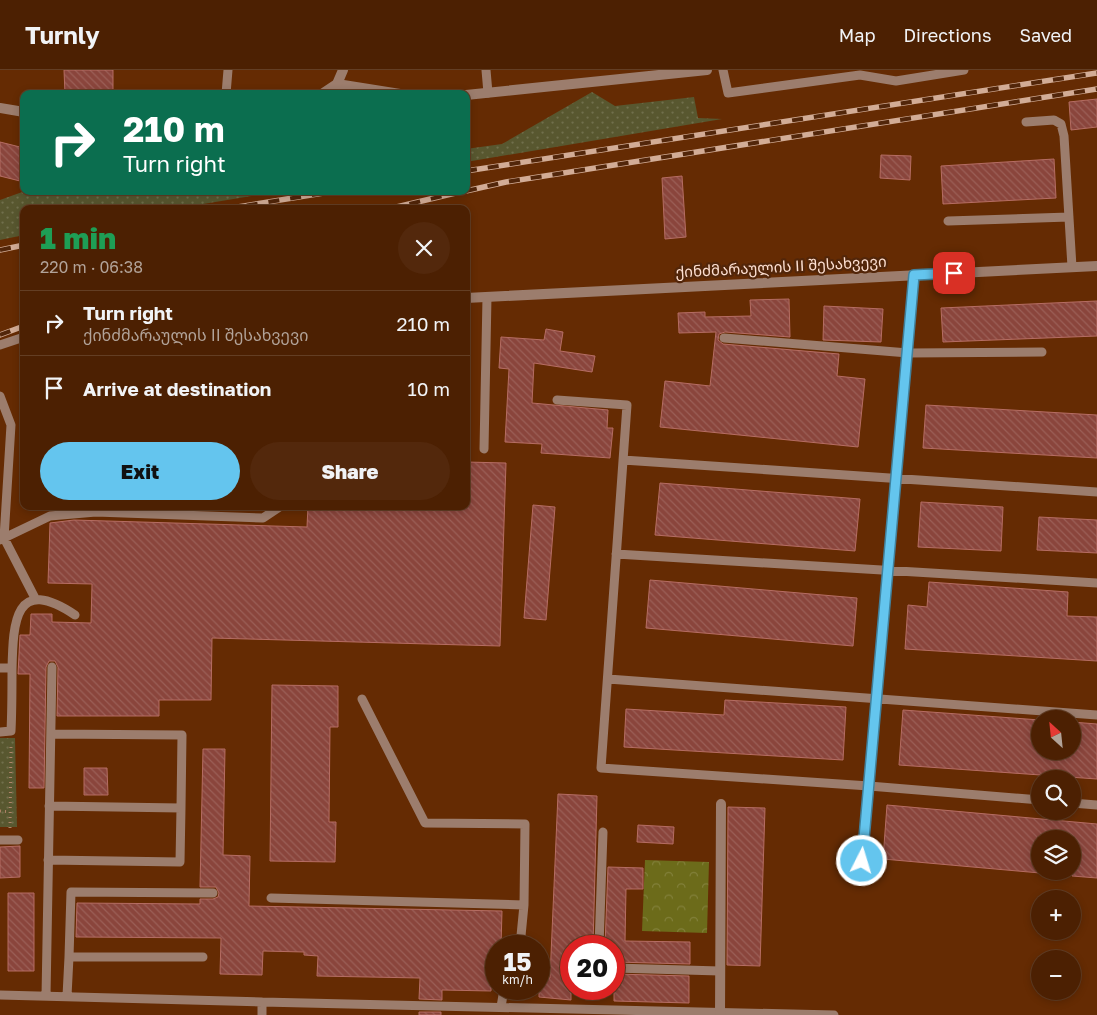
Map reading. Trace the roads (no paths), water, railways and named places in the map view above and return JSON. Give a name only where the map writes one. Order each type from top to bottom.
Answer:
[{"type":"street","points":[[328,90],[337,84],[343,70]]},
{"type":"street","points":[[470,95],[707,70]]},
{"type":"street","points":[[337,84],[375,90]]},
{"type":"street","points":[[0,108],[20,111]]},
{"type":"street","name":"ქინძმარაულის II შესახვევი","points":[[470,298],[1097,266]]},
{"type":"street","points":[[720,1014],[721,804]]},
{"type":"lane","points":[[226,90],[228,70]]},
{"type":"lane","points":[[486,70],[488,93]]},
{"type":"lane","points":[[723,70],[728,93],[859,73],[896,81],[964,70]]},
{"type":"lane","points":[[1026,122],[1054,120],[1061,124],[1064,136],[1072,267]]},
{"type":"lane","points":[[948,221],[1069,217]]},
{"type":"lane","points":[[861,880],[914,275]]},
{"type":"lane","points":[[484,449],[487,297]]},
{"type":"lane","points":[[0,345],[20,338]]},
{"type":"lane","points":[[724,338],[908,353],[1042,352]]},
{"type":"lane","points":[[0,396],[11,425],[2,539],[36,600]]},
{"type":"lane","points":[[556,400],[627,404],[602,768],[1031,799]]},
{"type":"lane","points":[[623,460],[896,480],[1097,492]]},
{"type":"lane","points":[[50,516],[51,510]]},
{"type":"lane","points":[[2,539],[50,516],[96,512],[263,518],[275,510]]},
{"type":"lane","points":[[616,554],[1097,583]]},
{"type":"lane","points":[[0,732],[11,731],[12,631],[19,612],[27,603],[36,600],[57,603],[75,615]]},
{"type":"lane","points":[[46,996],[52,667]]},
{"type":"lane","points":[[0,668],[12,668]]},
{"type":"lane","points":[[608,679],[1097,715]]},
{"type":"lane","points":[[362,699],[425,823],[525,824],[524,905],[521,935]]},
{"type":"lane","points":[[48,860],[180,862],[182,735],[51,734]]},
{"type":"lane","points":[[1081,804],[1097,805]]},
{"type":"lane","points":[[50,806],[181,808]]},
{"type":"lane","points":[[599,935],[603,832]]},
{"type":"lane","points":[[0,840],[14,840]]},
{"type":"lane","points":[[67,996],[71,892],[212,893]]},
{"type":"lane","points":[[271,898],[524,905]]},
{"type":"lane","points":[[69,957],[204,957]]},
{"type":"lane","points":[[625,968],[720,971]]},
{"type":"lane","points":[[0,995],[475,1010],[501,1007],[720,1014],[834,1015]]},
{"type":"lane","points":[[501,1007],[502,1000]]},
{"type":"lane","points":[[262,1002],[262,1015]]},
{"type":"railway","points":[[470,170],[1097,73]]},
{"type":"railway","points":[[470,190],[506,182],[1097,89]]},
{"type":"railway","points":[[250,205],[311,195]]},
{"type":"railway","points":[[405,205],[447,195]]},
{"type":"railway","points":[[0,250],[20,246]]},
{"type":"railway","points":[[0,335],[20,328]]}]
